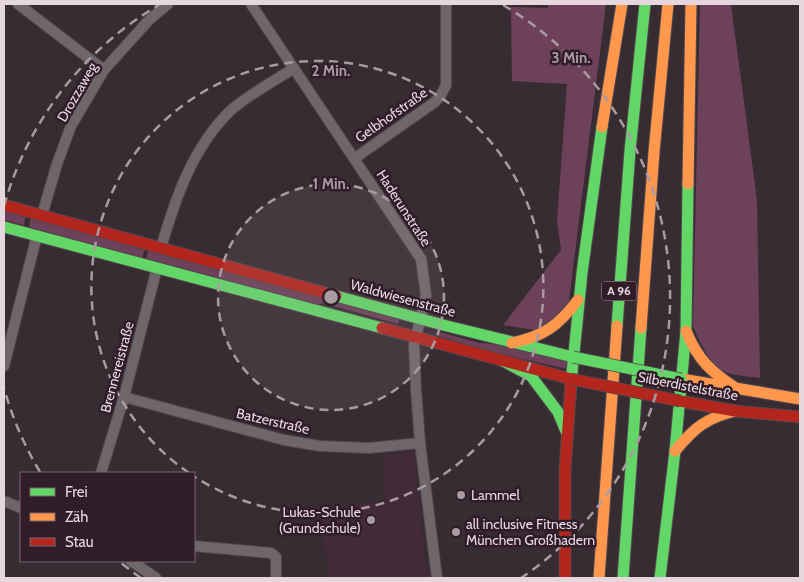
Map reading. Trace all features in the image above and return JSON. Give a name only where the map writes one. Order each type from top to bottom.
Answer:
[{"type":"main road","points":[[565,578],[567,434],[578,299],[598,152],[622,4]]},
{"type":"main road","name":"A 96","points":[[599,578],[630,151],[645,4]]},
{"type":"main road","name":"A 96","points":[[623,578],[654,152],[668,4]]},
{"type":"main road","points":[[660,578],[675,451],[686,331],[691,4]]},
{"type":"main road","name":"Waldwiesenstraße","points":[[4,205],[420,319],[626,369],[681,379]]},
{"type":"main road","points":[[4,227],[572,379]]},
{"type":"main road","points":[[512,342],[543,335],[565,319],[578,299]]},
{"type":"main road","points":[[686,331],[692,347],[705,367],[737,389]]},
{"type":"main road","points":[[504,361],[531,376],[558,412],[567,434]]},
{"type":"main road","name":"Silberdistelstraße","points":[[572,379],[735,411],[800,417]]},
{"type":"main road","name":"Silberdistelstraße","points":[[681,379],[800,399]]},
{"type":"main road","points":[[675,451],[691,431],[703,422],[718,415],[735,411]]},
{"type":"street","points":[[18,4],[104,70]]},
{"type":"street","name":"Drozzaweg","points":[[42,215],[57,164],[71,126],[104,70],[149,20],[168,4]]},
{"type":"street","name":"Haderunstraße","points":[[251,4],[421,259],[426,294],[414,345],[416,389],[420,443],[437,578]]},
{"type":"street","name":"Gelbhofstraße","points":[[355,158],[435,102],[441,95],[446,85],[446,4]]},
{"type":"street","points":[[161,248],[182,184],[197,154],[214,128],[232,110],[294,68]]},
{"type":"street","points":[[4,366],[38,235]]},
{"type":"street","name":"Brennereistraße","points":[[101,472],[124,397],[157,268]]},
{"type":"street","name":"Batzerstraße","points":[[124,397],[284,440],[320,446],[370,448],[420,443]]},
{"type":"street","points":[[4,501],[20,508]]},
{"type":"street","points":[[195,546],[270,553],[276,557],[276,578]]},
{"type":"street","points":[[132,562],[156,578]]},
{"type":"shaded area","points":[[548,4],[606,4],[568,309],[535,330],[503,325],[561,250],[557,220],[567,84],[512,81],[511,7],[548,8]]},
{"type":"shaded area","points":[[700,4],[731,4],[757,200],[760,378],[732,374],[717,367],[706,353],[693,326]]},
{"type":"shaded area","points":[[4,209],[26,215],[24,225],[4,220]]},
{"type":"shaded area","points":[[31,216],[145,247],[142,259],[29,227]]},
{"type":"shaded area","points":[[149,248],[400,317],[398,324],[323,303],[313,305],[146,259]]},
{"type":"shaded area","points":[[439,332],[480,343],[505,345],[568,360],[567,369],[493,352],[438,336]]},
{"type":"shaded area","name":"Lukas-Schule (Grundschule)","points":[[413,452],[427,578],[329,578],[320,508],[386,501],[383,455]]},
{"type":"traffic: fast","points":[[617,326],[630,151],[645,4]]},
{"type":"traffic: fast","points":[[571,383],[582,273],[602,127]]},
{"type":"traffic: fast","points":[[660,578],[675,451],[686,331],[688,184]]},
{"type":"traffic: fast","points":[[4,227],[382,328]]},
{"type":"traffic: fast","points":[[336,296],[573,357]]},
{"type":"traffic: fast","points":[[623,578],[641,328]]},
{"type":"traffic: fast","points":[[573,357],[681,379]]},
{"type":"traffic: fast","points":[[503,361],[531,376],[558,412],[566,431]]},
{"type":"traffic: slow","points":[[602,127],[622,4]]},
{"type":"traffic: slow","points":[[641,328],[654,152],[668,4]]},
{"type":"traffic: slow","points":[[688,184],[691,4]]},
{"type":"traffic: slow","points":[[512,343],[533,337],[550,329],[564,317],[578,300]]},
{"type":"traffic: slow","points":[[599,578],[617,326]]},
{"type":"traffic: slow","points":[[686,331],[695,350],[706,364],[737,389]]},
{"type":"traffic: slow","points":[[681,379],[800,399]]},
{"type":"traffic: slow","points":[[675,451],[701,425],[716,417],[735,411]]},
{"type":"traffic: jam","points":[[4,205],[336,296]]},
{"type":"traffic: jam","points":[[382,328],[571,379]]},
{"type":"traffic: jam","points":[[571,379],[680,401]]},
{"type":"traffic: jam","points":[[565,578],[565,470],[571,383]]},
{"type":"traffic: jam","points":[[680,401],[735,411],[800,417]]},
{"type":"place","name":"Lammel","points":[[461,495]]},
{"type":"place","name":"Lukas-Schule (Grundschule)","points":[[371,520]]},
{"type":"place","name":"all inclusive Fitness München Großhadern","points":[[456,532]]}]
